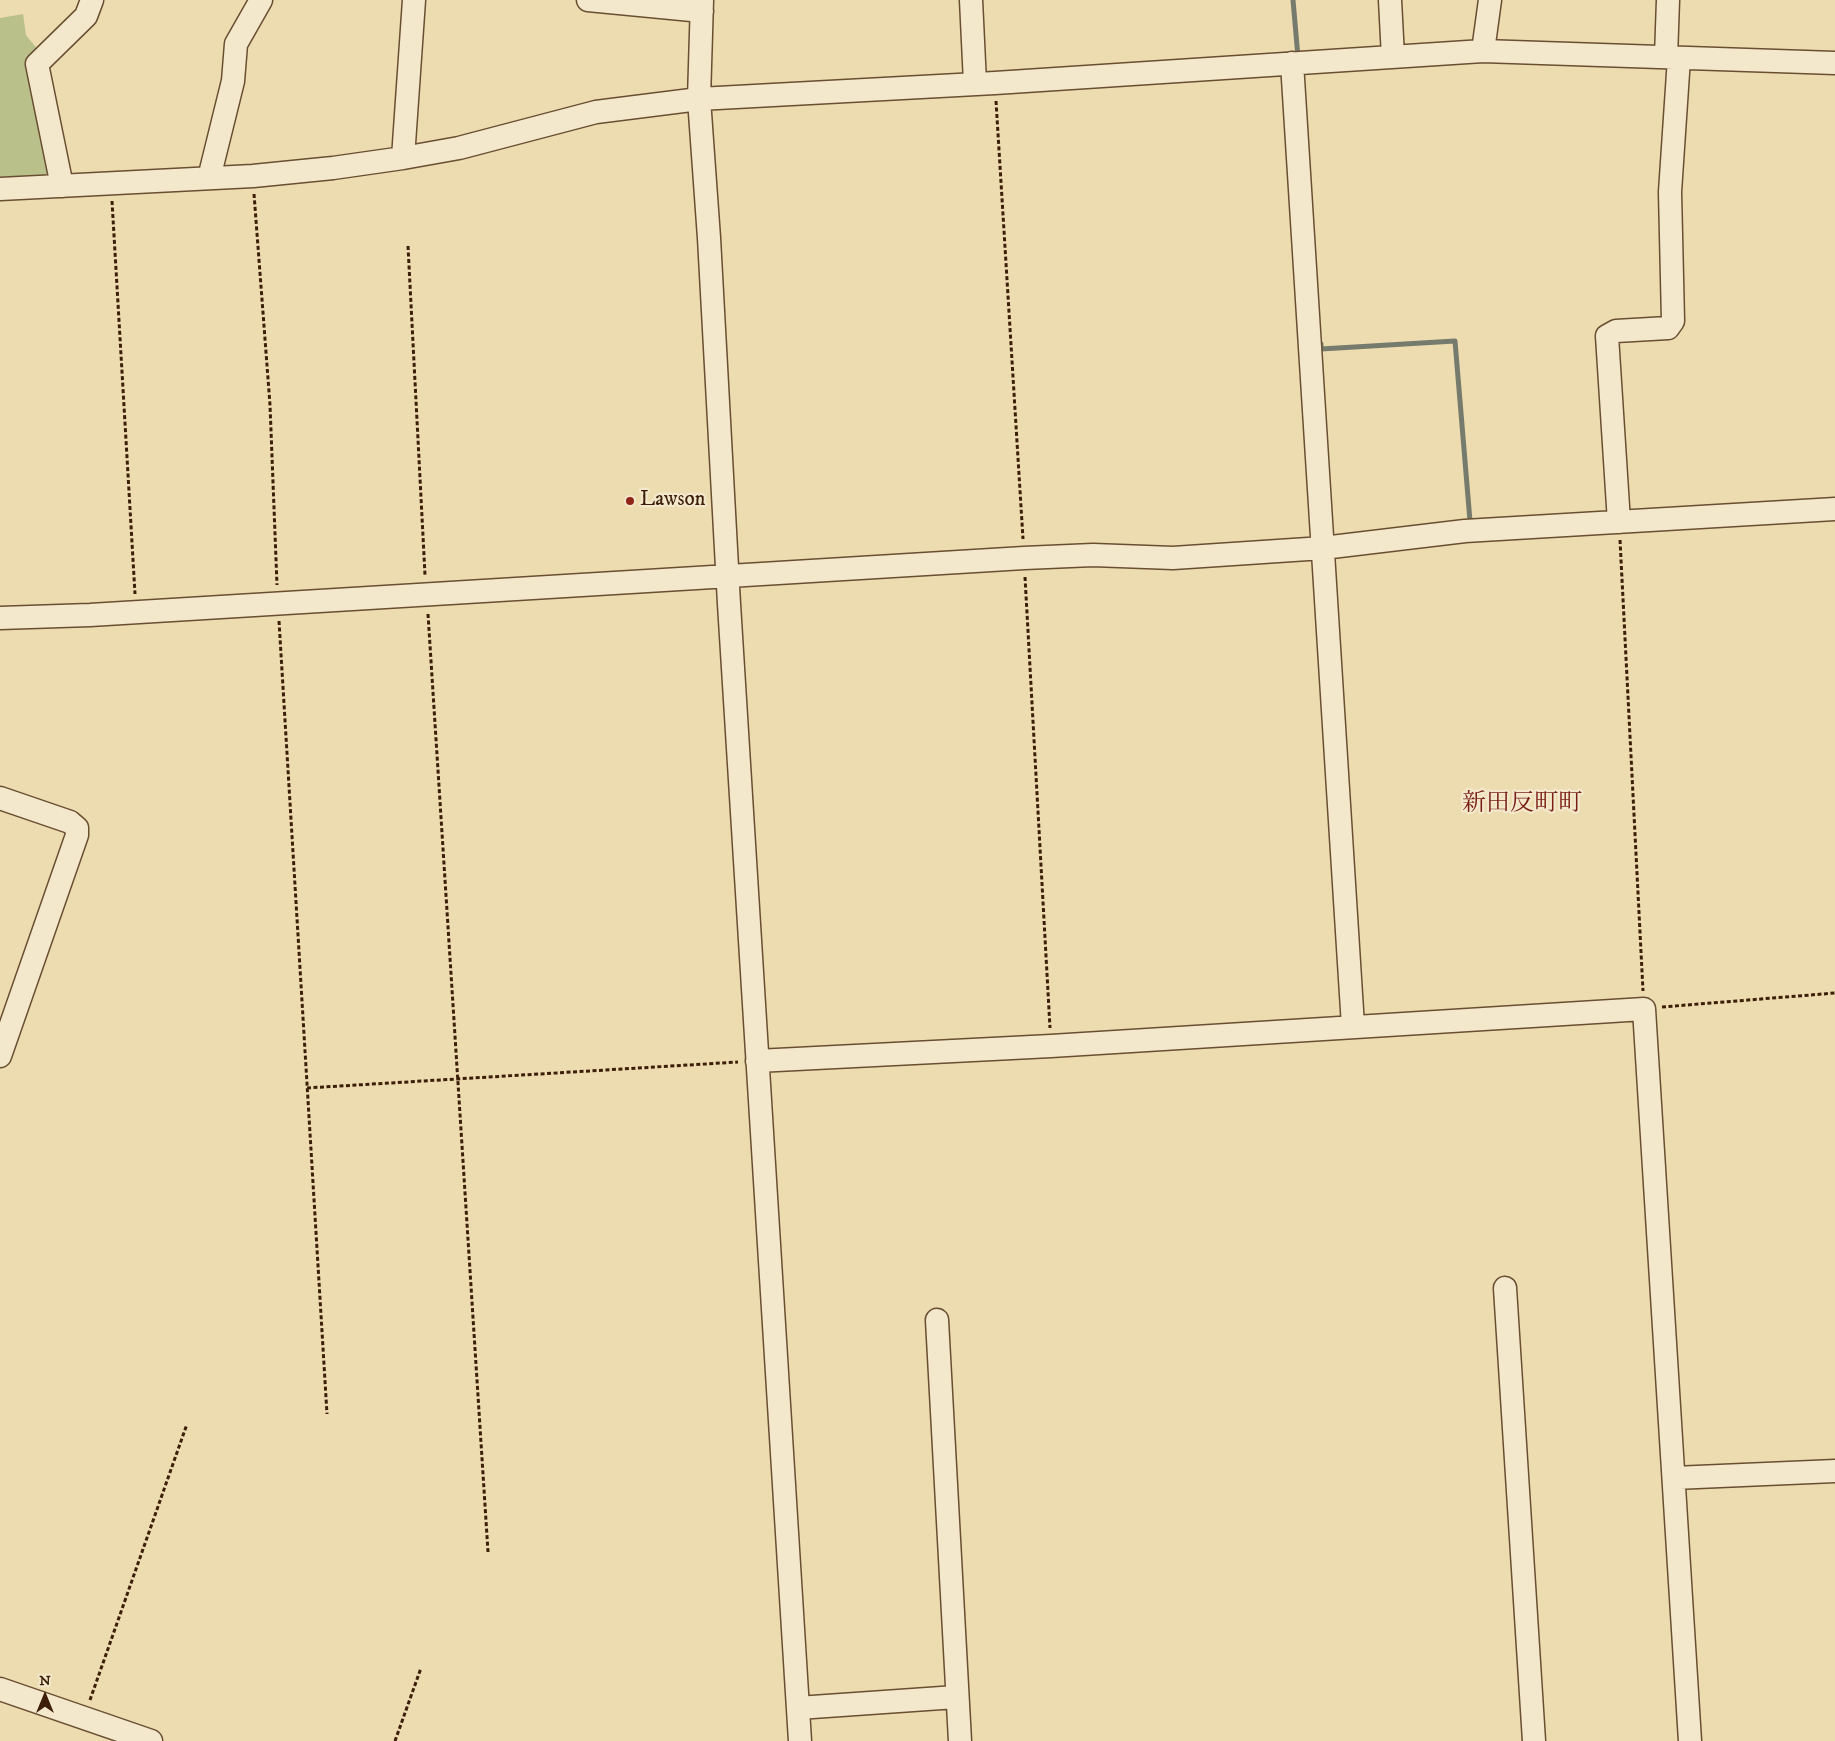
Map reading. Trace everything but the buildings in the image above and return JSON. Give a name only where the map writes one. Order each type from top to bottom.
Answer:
[{"type":"street","points":[[62,186],[37,64],[86,16],[92,0]]},
{"type":"street","points":[[209,178],[234,81],[236,44],[261,0]]},
{"type":"street","points":[[402,158],[414,0]]},
{"type":"street","points":[[588,0],[702,6],[699,100],[800,1741]]},
{"type":"street","points":[[971,0],[985,83]]},
{"type":"street","points":[[1390,0],[1393,57]]},
{"type":"street","points":[[1483,51],[1490,0]]},
{"type":"street","points":[[1619,522],[1607,336],[1616,332],[1668,328],[1673,321],[1670,192],[1672,58],[1668,0]]},
{"type":"street","points":[[0,189],[253,176],[333,168],[459,148],[596,112],[699,100],[1483,51],[1835,63]]},
{"type":"street","points":[[1292,63],[1317,548],[1353,1026]]},
{"type":"street","points":[[0,618],[278,604],[1024,558],[1093,555],[1173,558],[1317,548],[1465,531],[1835,509]]},
{"type":"street","points":[[0,798],[70,822],[77,828],[78,835],[0,1056]]},
{"type":"street","points":[[757,1061],[1051,1046],[1644,1008],[1690,1741]]},
{"type":"street","points":[[1505,1288],[1534,1741]]},
{"type":"street","points":[[937,1320],[956,1697],[960,1741]]},
{"type":"street","points":[[1674,1478],[1835,1472]]},
{"type":"street","points":[[0,1689],[151,1741]]},
{"type":"street","points":[[798,1708],[956,1697]]},
{"type":"path","points":[[985,83],[1024,558],[1051,1046]]},
{"type":"path","points":[[253,176],[270,405],[278,604],[327,1414]]},
{"type":"path","points":[[111,184],[136,612]]},
{"type":"path","points":[[408,246],[427,595],[488,1552]]},
{"type":"path","points":[[1619,522],[1644,1008],[1835,992]]},
{"type":"path","points":[[307,1088],[757,1061]]},
{"type":"path","points":[[84,1718],[187,1424]]},
{"type":"path","points":[[395,1741],[421,1668]]},
{"type":"green space","points":[[23,14],[26,35],[39,51],[51,169],[41,179],[0,181],[0,18]]},
{"type":"waterway","points":[[1293,0],[1298,57]]},
{"type":"waterway","points":[[1321,344],[1321,349],[1455,341],[1470,521]]},
{"type":"place","name":"Lawson","points":[[630,501]]},
{"type":"district","name":"新田反町町","points":[[1522,805]]}]
